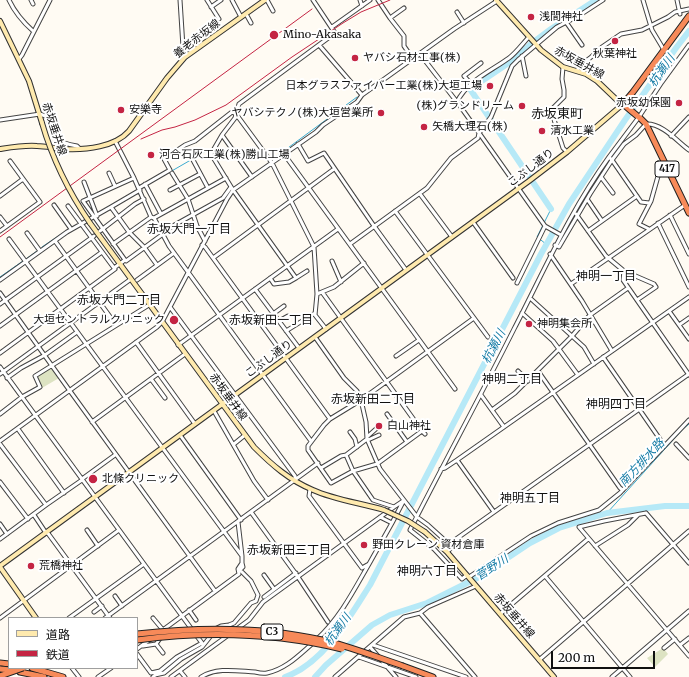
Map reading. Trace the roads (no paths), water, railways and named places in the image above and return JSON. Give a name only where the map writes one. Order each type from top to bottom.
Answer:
[{"type":"highway","points":[[623,104],[689,16]]},
{"type":"highway","name":"417","points":[[623,104],[646,124],[689,213]]},
{"type":"highway","name":"C3","points":[[138,634],[220,629],[258,630],[285,633],[342,645],[433,677]]},
{"type":"highway","name":"C3","points":[[138,640],[198,635],[272,637],[341,648],[403,666]]},
{"type":"highway","points":[[0,669],[32,669],[63,677]]},
{"type":"highway","points":[[32,669],[44,677]]},
{"type":"highway","points":[[0,676],[22,670]]},
{"type":"main road","name":"養老赤坂線","points":[[0,149],[23,146],[80,149],[101,146],[126,135],[167,78],[185,57],[246,14],[257,3],[266,0]]},
{"type":"main road","name":"赤坂垂井線","points":[[497,2],[552,59],[563,67],[586,74],[597,81],[623,104]]},
{"type":"main road","name":"赤坂垂井線","points":[[0,21],[2,30],[19,59],[29,81],[51,151],[61,176],[74,200],[149,305],[254,447],[274,467],[294,481],[310,489],[333,497],[384,510],[408,521],[425,532],[447,552],[554,677]]},
{"type":"main road","name":"こぶし通り","points":[[0,567],[519,189],[567,152],[623,104]]},
{"type":"main road","points":[[0,567],[35,617]]},
{"type":"street","points":[[9,0],[14,11],[33,31]]},
{"type":"street","points":[[19,59],[50,0]]},
{"type":"street","points":[[180,0],[185,57]]},
{"type":"street","points":[[207,0],[219,19]]},
{"type":"street","points":[[211,7],[221,0]]},
{"type":"street","points":[[232,0],[241,17]]},
{"type":"street","points":[[266,0],[273,11]]},
{"type":"street","points":[[296,278],[232,189],[211,154],[222,135],[235,118],[239,104],[334,34],[335,31],[313,0]]},
{"type":"street","points":[[360,0],[362,6]]},
{"type":"street","points":[[332,27],[370,0]]},
{"type":"street","points":[[378,0],[404,36],[404,46],[413,59]]},
{"type":"street","points":[[0,353],[163,233],[193,214],[223,198],[232,189],[316,132],[323,125],[357,102],[362,95],[420,54],[464,23],[497,2],[504,0]]},
{"type":"street","points":[[457,102],[461,94],[471,84],[511,56],[533,41],[603,0]]},
{"type":"street","points":[[643,0],[650,25],[664,50]]},
{"type":"street","points":[[677,0],[679,13]]},
{"type":"street","points":[[390,18],[404,8]]},
{"type":"street","points":[[577,71],[579,66],[621,34],[642,30],[650,25],[689,9]]},
{"type":"street","points":[[457,12],[464,23]]},
{"type":"street","points":[[246,14],[251,23]]},
{"type":"street","points":[[566,22],[582,45]]},
{"type":"street","points":[[350,244],[428,188],[450,158],[478,138],[479,133],[491,117],[512,66],[522,56],[533,41]]},
{"type":"street","points":[[319,45],[362,95]]},
{"type":"street","points":[[689,45],[639,117],[608,157],[560,235],[481,395],[416,516],[410,530],[434,549],[462,579],[531,536],[558,523],[599,510],[608,504],[689,420]]},
{"type":"street","points":[[420,54],[457,102],[545,225],[560,235]]},
{"type":"street","points":[[522,56],[526,76]]},
{"type":"street","points":[[471,84],[464,76],[481,63]]},
{"type":"street","points":[[563,67],[562,79],[564,96],[551,110],[562,148],[567,152]]},
{"type":"street","points":[[0,280],[71,229],[111,207],[170,170],[164,159],[195,140],[232,112],[236,114],[272,163],[292,200],[314,247],[317,294],[315,315],[326,329]]},
{"type":"street","points":[[0,120],[40,114],[48,117],[52,133],[56,140],[65,144],[77,146],[80,149]]},
{"type":"street","points":[[671,136],[689,117]]},
{"type":"street","points":[[555,245],[559,247],[587,199],[624,144],[636,135],[646,124],[651,124],[671,136],[689,150]]},
{"type":"street","points":[[222,135],[252,176]]},
{"type":"street","points":[[115,141],[153,218],[174,253],[312,441]]},
{"type":"street","points":[[298,144],[308,161],[324,153],[406,270]]},
{"type":"street","points":[[284,154],[455,389]]},
{"type":"street","points":[[608,157],[612,160],[641,202],[649,203]]},
{"type":"street","points":[[193,160],[208,188]]},
{"type":"street","points":[[0,231],[40,202],[10,161]]},
{"type":"street","points":[[649,229],[639,224],[649,203],[662,162],[664,161]]},
{"type":"street","points":[[213,258],[334,169]]},
{"type":"street","points":[[172,172],[188,200],[205,241]]},
{"type":"street","points":[[110,173],[116,186]]},
{"type":"street","points":[[170,190],[200,174]]},
{"type":"street","points":[[601,177],[613,193]]},
{"type":"street","points":[[95,215],[83,201],[134,178]]},
{"type":"street","points":[[113,244],[129,232],[226,178]]},
{"type":"street","points":[[0,196],[23,179]]},
{"type":"street","points":[[84,182],[101,230],[125,260]]},
{"type":"street","points":[[146,185],[161,214]]},
{"type":"street","points":[[46,505],[0,443],[162,322],[232,189]]},
{"type":"street","points":[[420,194],[452,237]]},
{"type":"street","points":[[588,231],[637,196]]},
{"type":"street","points":[[101,230],[134,204],[144,199]]},
{"type":"street","points":[[587,199],[602,221]]},
{"type":"street","points":[[571,284],[685,205]]},
{"type":"street","points":[[54,206],[71,229]]},
{"type":"street","points":[[68,206],[93,237],[114,268]]},
{"type":"street","points":[[111,207],[129,232],[144,247],[157,265]]},
{"type":"street","points":[[395,211],[488,337]]},
{"type":"street","points":[[574,212],[608,258],[624,271],[654,284],[656,287],[637,300]]},
{"type":"street","points":[[670,215],[689,254]]},
{"type":"street","points":[[0,217],[6,226]]},
{"type":"street","points":[[473,222],[513,278]]},
{"type":"street","points":[[658,223],[689,287]]},
{"type":"street","points":[[517,283],[545,225]]},
{"type":"street","points":[[178,344],[338,229]]},
{"type":"street","points":[[27,232],[40,251]]},
{"type":"street","points":[[0,304],[93,237]]},
{"type":"street","points":[[9,239],[242,556]]},
{"type":"street","points":[[55,241],[116,325]]},
{"type":"street","points":[[202,245],[330,419]]},
{"type":"street","points":[[0,326],[102,252]]},
{"type":"street","points":[[137,280],[174,253]]},
{"type":"street","points":[[550,254],[571,284],[612,351]]},
{"type":"street","points":[[332,261],[341,282]]},
{"type":"street","points":[[317,294],[334,287],[364,264]]},
{"type":"street","points":[[270,278],[274,284],[289,282],[307,271]]},
{"type":"street","points":[[449,544],[689,375],[623,280],[624,271]]},
{"type":"street","points":[[2,373],[131,279]]},
{"type":"street","points":[[492,410],[528,381],[560,349],[590,315],[628,288]]},
{"type":"street","points":[[255,289],[299,348]]},
{"type":"street","points":[[322,292],[425,434]]},
{"type":"street","points":[[0,293],[115,455],[215,591]]},
{"type":"street","points":[[441,469],[457,460],[689,297]]},
{"type":"street","points":[[530,298],[584,347],[594,364]]},
{"type":"street","points":[[0,407],[2,412],[22,397],[40,387],[35,376],[149,305]]},
{"type":"street","points":[[273,314],[284,306]]},
{"type":"street","points":[[170,307],[295,476],[294,481]]},
{"type":"street","points":[[669,311],[689,339]]},
{"type":"street","points":[[286,331],[315,313]]},
{"type":"street","points":[[522,313],[553,341],[578,375]]},
{"type":"street","points":[[279,321],[288,316]]},
{"type":"street","points":[[422,431],[377,464],[353,471],[331,483],[308,450],[308,446],[324,424],[330,419],[361,400],[474,318]]},
{"type":"street","points":[[679,325],[689,318]]},
{"type":"street","points":[[7,378],[20,368],[45,355],[77,332]]},
{"type":"street","points":[[315,337],[344,378],[357,391],[361,400],[368,439],[377,464],[404,502],[416,516],[449,544],[451,548],[447,552]]},
{"type":"street","points":[[396,356],[419,340]]},
{"type":"street","points":[[136,342],[195,424]]},
{"type":"street","points":[[92,422],[185,354]]},
{"type":"street","points":[[603,357],[664,445]]},
{"type":"street","points":[[0,367],[2,373],[22,397],[202,643],[177,657],[154,676]]},
{"type":"street","points":[[538,370],[620,488],[623,490]]},
{"type":"street","points":[[518,371],[528,381]]},
{"type":"street","points":[[151,379],[165,398]]},
{"type":"street","points":[[481,395],[504,427]]},
{"type":"street","points":[[214,411],[254,481],[268,500]]},
{"type":"street","points":[[387,414],[407,442]]},
{"type":"street","points":[[321,468],[341,456],[346,455],[368,439],[377,428]]},
{"type":"street","points":[[18,429],[64,493]]},
{"type":"street","points":[[350,432],[357,447]]},
{"type":"street","points":[[234,444],[245,435]]},
{"type":"street","points":[[368,439],[379,435]]},
{"type":"street","points":[[154,676],[164,673],[181,659],[202,647],[217,628],[234,623],[251,603],[256,600],[258,595],[251,581],[240,570],[243,567],[239,521],[180,436]]},
{"type":"street","points":[[676,444],[689,458]]},
{"type":"street","points":[[0,539],[115,455]]},
{"type":"street","points":[[346,455],[353,471],[373,500],[394,507]]},
{"type":"street","points":[[457,460],[494,512]]},
{"type":"street","points":[[34,514],[102,606],[108,617],[318,464]]},
{"type":"street","points":[[0,482],[28,519]]},
{"type":"street","points":[[310,489],[309,496],[362,568],[369,564]]},
{"type":"street","points":[[171,677],[249,620],[263,602],[394,507],[404,502]]},
{"type":"street","points":[[201,677],[207,673],[217,670],[266,673],[281,668],[292,661],[325,632],[341,611],[404,502]]},
{"type":"street","points":[[251,512],[296,573],[328,622]]},
{"type":"street","points":[[689,563],[646,513],[579,527],[689,656]]},
{"type":"street","points":[[595,546],[628,526],[638,515]]},
{"type":"street","points":[[380,517],[392,522]]},
{"type":"street","points":[[0,524],[7,534]]},
{"type":"street","points":[[87,530],[98,546]]},
{"type":"street","points":[[0,618],[119,530]]},
{"type":"street","points":[[539,660],[689,532]]},
{"type":"street","points":[[500,614],[588,539]]},
{"type":"street","points":[[138,648],[239,574],[238,569],[242,563]]},
{"type":"street","points":[[70,617],[144,564]]},
{"type":"street","points":[[264,597],[296,573]]},
{"type":"street","points":[[264,575],[274,589]]},
{"type":"street","points":[[544,576],[630,677]]},
{"type":"street","points":[[335,677],[404,617],[420,613],[428,607],[475,585]]},
{"type":"street","points":[[115,596],[122,606]]},
{"type":"street","points":[[94,612],[102,606]]},
{"type":"street","points":[[189,610],[196,620]]},
{"type":"street","points":[[612,677],[689,611]]},
{"type":"street","points":[[420,613],[475,677]]},
{"type":"street","points":[[153,618],[163,630]]},
{"type":"street","points":[[156,644],[167,626]]},
{"type":"street","points":[[680,645],[689,638]]},
{"type":"street","points":[[664,648],[675,639]]},
{"type":"street","points":[[141,646],[156,644]]},
{"type":"street","points":[[156,644],[163,653]]},
{"type":"street","points":[[372,646],[396,677]]},
{"type":"street","points":[[372,646],[466,677]]},
{"type":"street","points":[[138,655],[152,673],[160,671]]},
{"type":"street","points":[[359,656],[416,677]]},
{"type":"street","points":[[0,669],[6,677]]},
{"type":"street","points":[[25,677],[32,669]]},
{"type":"street","points":[[73,669],[79,677]]},
{"type":"street","points":[[98,677],[110,669]]},
{"type":"street","points":[[180,671],[185,677]]},
{"type":"waterway","points":[[551,209],[470,89],[516,58],[531,44],[551,29],[596,0]]},
{"type":"waterway","name":"杭瀬川","points":[[285,677],[312,661],[323,650],[344,625],[370,585],[541,254],[569,204],[625,120],[689,31]]},
{"type":"waterway","points":[[272,158],[277,156],[357,97]]},
{"type":"waterway","points":[[170,172],[208,150],[211,150]]},
{"type":"waterway","points":[[214,151],[231,152]]},
{"type":"waterway","points":[[238,153],[265,157]]},
{"type":"waterway","points":[[99,212],[119,201]]},
{"type":"waterway","points":[[546,244],[537,237],[551,209]]},
{"type":"waterway","points":[[42,247],[60,235]]},
{"type":"waterway","points":[[26,259],[37,251]]},
{"type":"waterway","points":[[0,277],[23,261]]},
{"type":"waterway","name":"南方排水路","points":[[607,513],[689,424]]},
{"type":"waterway","name":"菅野川","points":[[315,677],[326,665],[372,625],[390,615],[427,603],[479,577],[530,543],[559,528],[607,513],[665,506],[689,506]]},
{"type":"railway","points":[[141,139],[162,130],[195,120],[226,105],[292,57],[343,23],[361,12],[390,0]]},
{"type":"railway","points":[[0,237],[312,9]]},
{"type":"place","name":"浅間神社","points":[[531,17]]},
{"type":"place","name":"Mino-Akasaka","points":[[274,35]]},
{"type":"place","name":"秋葉神社","points":[[615,41]]},
{"type":"place","name":"ヤバシ石材工事(株)","points":[[355,58]]},
{"type":"place","name":"日本グラスファイバー工業(株)大垣工場","points":[[490,86]]},
{"type":"place","name":"赤坂幼保園","points":[[679,103]]},
{"type":"place","name":"(株)グランドリーム","points":[[522,106]]},
{"type":"place","name":"安樂寺","points":[[121,110]]},
{"type":"place","name":"ヤバシテクノ(株)大垣営業所","points":[[381,113]]},
{"type":"place","name":"矢橋大理石(株)","points":[[424,127]]},
{"type":"place","name":"清水工業","points":[[542,131]]},
{"type":"place","name":"河合石灰工業(株)勝山工場","points":[[151,155]]},
{"type":"place","name":"大垣セントラルクリニック","points":[[174,320]]},
{"type":"place","name":"神明集会所","points":[[529,324]]},
{"type":"place","name":"白山神社","points":[[379,426]]},
{"type":"place","name":"北條クリニック","points":[[93,479]]},
{"type":"place","name":"野田クレーン 資材倉庫","points":[[364,545]]},
{"type":"place","name":"荒橋神社","points":[[31,566]]},
{"type":"district","name":"赤坂東町","points":[[557,114]]},
{"type":"district","name":"赤坂大門一丁目","points":[[189,230]]},
{"type":"district","name":"神明一丁目","points":[[606,277]]},
{"type":"district","name":"赤坂大門二丁目","points":[[119,301]]},
{"type":"district","name":"赤坂新田一丁目","points":[[271,321]]},
{"type":"district","name":"神明二丁目","points":[[512,380]]},
{"type":"district","name":"赤坂新田二丁目","points":[[373,400]]},
{"type":"district","name":"神明四丁目","points":[[616,405]]},
{"type":"district","name":"神明五丁目","points":[[530,499]]},
{"type":"district","name":"赤坂新田三丁目","points":[[289,551]]},
{"type":"district","name":"神明六丁目","points":[[427,572]]}]
